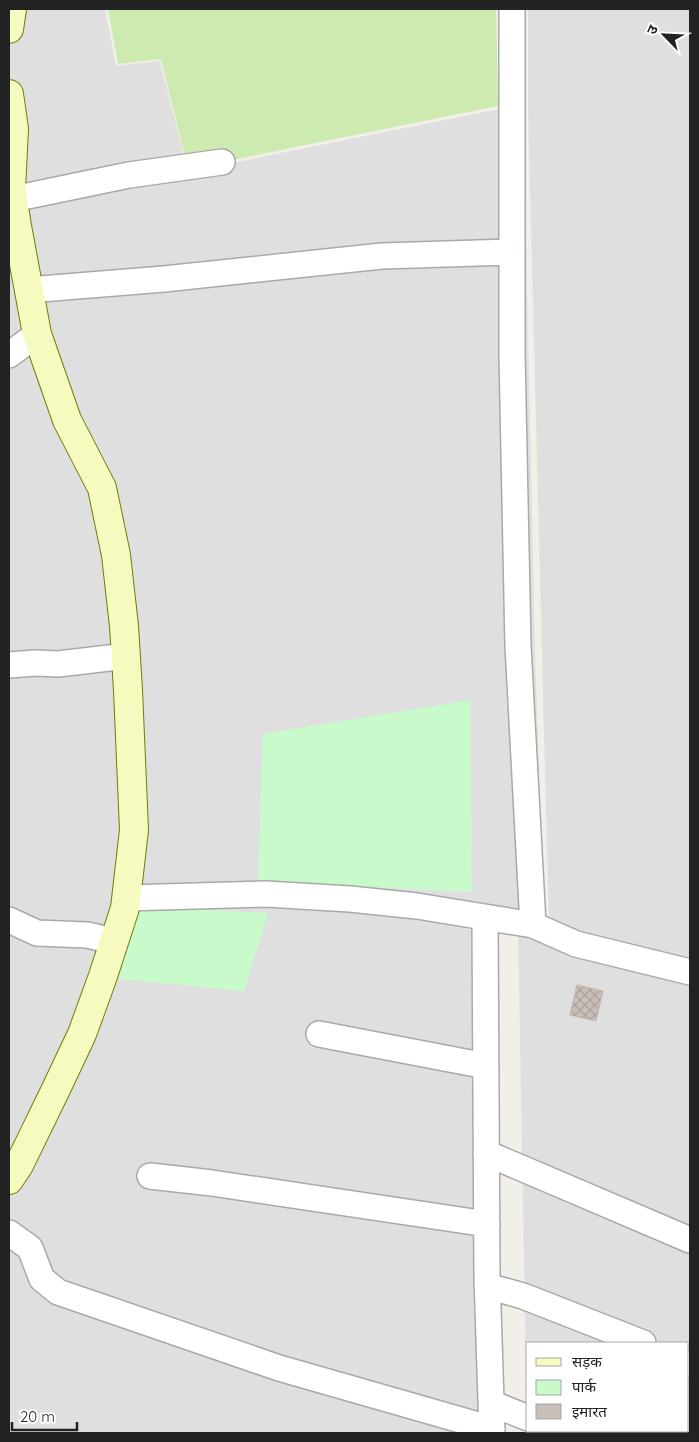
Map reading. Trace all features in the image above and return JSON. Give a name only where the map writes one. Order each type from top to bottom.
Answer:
[{"type":"street","points":[[9,29],[12,9]]},
{"type":"street","points":[[512,9],[512,354],[518,646],[533,925]]},
{"type":"street","points":[[9,94],[14,129],[13,199],[37,334],[68,420],[102,488],[116,555],[126,656],[134,830],[125,908],[82,1034],[44,1115],[9,1180]]},
{"type":"street","points":[[13,199],[129,175],[222,162]]},
{"type":"street","points":[[28,290],[164,279],[382,256],[512,252]]},
{"type":"street","points":[[9,355],[37,334]]},
{"type":"street","points":[[9,666],[35,663],[58,664],[126,656]]},
{"type":"street","points":[[126,898],[266,894],[417,906],[533,925],[576,944],[690,972]]},
{"type":"street","points":[[9,1233],[30,1248],[42,1279],[58,1292],[279,1368],[492,1431],[486,1224],[485,918]]},
{"type":"street","points":[[9,920],[37,933],[87,935],[114,941]]},
{"type":"street","points":[[319,1034],[486,1066]]},
{"type":"street","points":[[486,1153],[690,1240]]},
{"type":"street","points":[[150,1176],[212,1183],[486,1224]]},
{"type":"street","points":[[487,1286],[523,1296],[640,1342]]},
{"type":"street","points":[[491,1403],[526,1417]]},
{"type":"shaded area","points":[[15,9],[105,9],[116,66],[160,61],[188,172],[523,104],[535,654],[544,925],[129,895],[119,554],[39,333],[10,88],[9,38]]},
{"type":"shaded area","points":[[528,9],[690,9],[690,969],[549,926],[528,109]]},
{"type":"shaded area","points":[[9,190],[83,459],[121,628],[121,908],[9,1174]]},
{"type":"shaded area","points":[[190,906],[361,911],[494,935],[484,1433],[9,1433],[9,1186],[130,908]]},
{"type":"shaded area","points":[[518,927],[690,974],[690,1433],[527,1433],[689,1432],[689,1342],[526,1342],[526,1377]]},
{"type":"green space","points":[[108,9],[496,9],[498,106],[188,169],[161,59],[118,64]]},
{"type":"green space","points":[[470,700],[472,892],[258,882],[263,734]]},
{"type":"green space","points":[[191,909],[268,913],[244,991],[110,978],[132,911]]},
{"type":"building","points":[[577,985],[603,991],[596,1021],[570,1015]]}]
